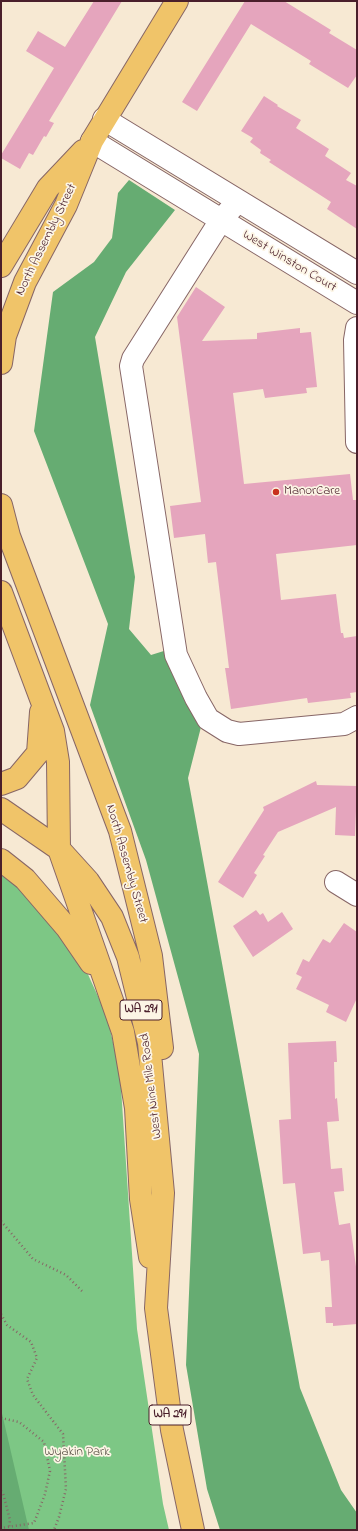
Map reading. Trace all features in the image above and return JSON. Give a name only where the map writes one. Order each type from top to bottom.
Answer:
[{"type":"main road","name":"North Assembly Street","points":[[1,363],[5,336],[25,282],[66,205],[92,141],[177,1]]},
{"type":"main road","name":"North Assembly Street","points":[[1,266],[48,188],[92,141]]},
{"type":"main road","points":[[1,312],[25,282]]},
{"type":"main road","name":"North Assembly Street","points":[[1,505],[9,536],[120,831],[151,956],[165,1074],[163,1193]]},
{"type":"main road","points":[[1,592],[53,730],[58,762],[59,849],[107,987]]},
{"type":"main road","points":[[1,784],[17,778],[38,753],[42,701]]},
{"type":"main road","name":"WA 291","points":[[1,809],[59,849]]},
{"type":"main road","name":"West Nine Mile Road","points":[[59,849],[88,881],[112,917],[128,957],[149,1043],[163,1193],[156,1298]]},
{"type":"main road","name":"WA 291","points":[[1,860],[25,879],[63,923],[107,987]]},
{"type":"main road","name":"West Nine Mile Road","points":[[107,987],[123,1032],[136,1108],[142,1199],[172,1430],[193,1530]]},
{"type":"street","name":"West Winston Court","points":[[104,119],[357,273]]},
{"type":"street","name":"West Winston Court","points":[[92,141],[357,303]]},
{"type":"street","points":[[238,201],[221,220],[133,359],[131,366],[176,655],[196,698],[208,719],[227,731],[239,734],[344,724],[357,717]]},
{"type":"street","points":[[357,328],[355,340],[357,442]]},
{"type":"street","points":[[336,882],[357,895]]},
{"type":"path","points":[[1,1221],[33,1259],[66,1275],[82,1291]]},
{"type":"path","points":[[1,1314],[7,1326],[31,1342],[37,1358],[27,1379],[34,1395],[63,1434],[66,1489],[54,1530]]},
{"type":"path","points":[[1,1418],[20,1422],[44,1442],[50,1471],[45,1494],[34,1523],[9,1529],[1,1528]]},
{"type":"path","points":[[1,1491],[3,1493],[10,1520],[9,1529]]},
{"type":"green space","points":[[129,180],[175,210],[126,272],[95,337],[135,577],[129,629],[151,655],[167,650],[201,727],[188,778],[300,1388],[341,1490],[357,1513],[357,1530],[220,1530],[207,1489],[186,1365],[199,1054],[146,860],[90,705],[108,624],[34,431],[53,292],[94,262],[112,238],[118,193]]},
{"type":"green space","name":"Wyakin Park","points":[[1,865],[80,957],[107,1016],[120,1073],[137,1329],[163,1504],[169,1530],[1,1530]]},
{"type":"green space","points":[[1,1409],[29,1530],[1,1530]]},
{"type":"building","points":[[94,1],[122,1],[49,121],[54,123],[46,137],[44,136],[33,155],[29,153],[20,169],[1,158],[1,155],[54,68],[26,51],[38,31],[65,47]]},
{"type":"building","points":[[245,1],[284,1],[331,30],[329,33],[357,50],[357,75],[348,88],[309,64],[311,61],[251,24],[197,111],[182,102]]},
{"type":"building","points":[[264,96],[278,105],[277,106],[301,120],[296,128],[329,149],[325,156],[351,173],[346,180],[357,186],[357,229],[327,209],[331,202],[269,162],[271,160],[260,153],[261,150],[250,142],[253,138],[241,131]]},
{"type":"building","name":"ManorCare","points":[[196,287],[225,307],[202,341],[257,339],[257,333],[300,328],[300,333],[311,332],[317,387],[306,388],[307,393],[265,398],[263,389],[233,393],[244,484],[350,474],[353,500],[357,500],[357,545],[276,554],[281,600],[336,594],[341,633],[343,633],[344,638],[357,636],[357,692],[350,693],[351,698],[308,703],[307,698],[231,709],[225,668],[229,668],[216,562],[208,563],[205,534],[174,538],[170,506],[201,502],[177,317]]},
{"type":"building","points":[[316,781],[317,785],[357,786],[355,836],[335,835],[336,807],[278,832],[263,855],[265,856],[254,873],[257,875],[243,898],[218,882],[264,810],[263,807]]},
{"type":"building","points":[[256,910],[260,915],[263,913],[268,922],[282,912],[293,929],[253,957],[233,926]]},
{"type":"building","points":[[344,923],[357,932],[357,998],[346,1022],[326,1012],[329,1005],[296,989],[302,977],[296,974],[303,959],[309,962],[323,939],[330,943]]},
{"type":"building","points":[[336,1041],[337,1062],[334,1062],[335,1099],[337,1098],[339,1121],[327,1122],[331,1169],[342,1168],[344,1191],[334,1192],[339,1225],[350,1223],[357,1274],[357,1324],[333,1326],[333,1323],[326,1323],[325,1307],[332,1307],[329,1260],[321,1261],[320,1252],[303,1254],[295,1183],[283,1184],[279,1120],[291,1119],[288,1043]]},
{"type":"place","name":"ManorCare","points":[[276,492]]}]
